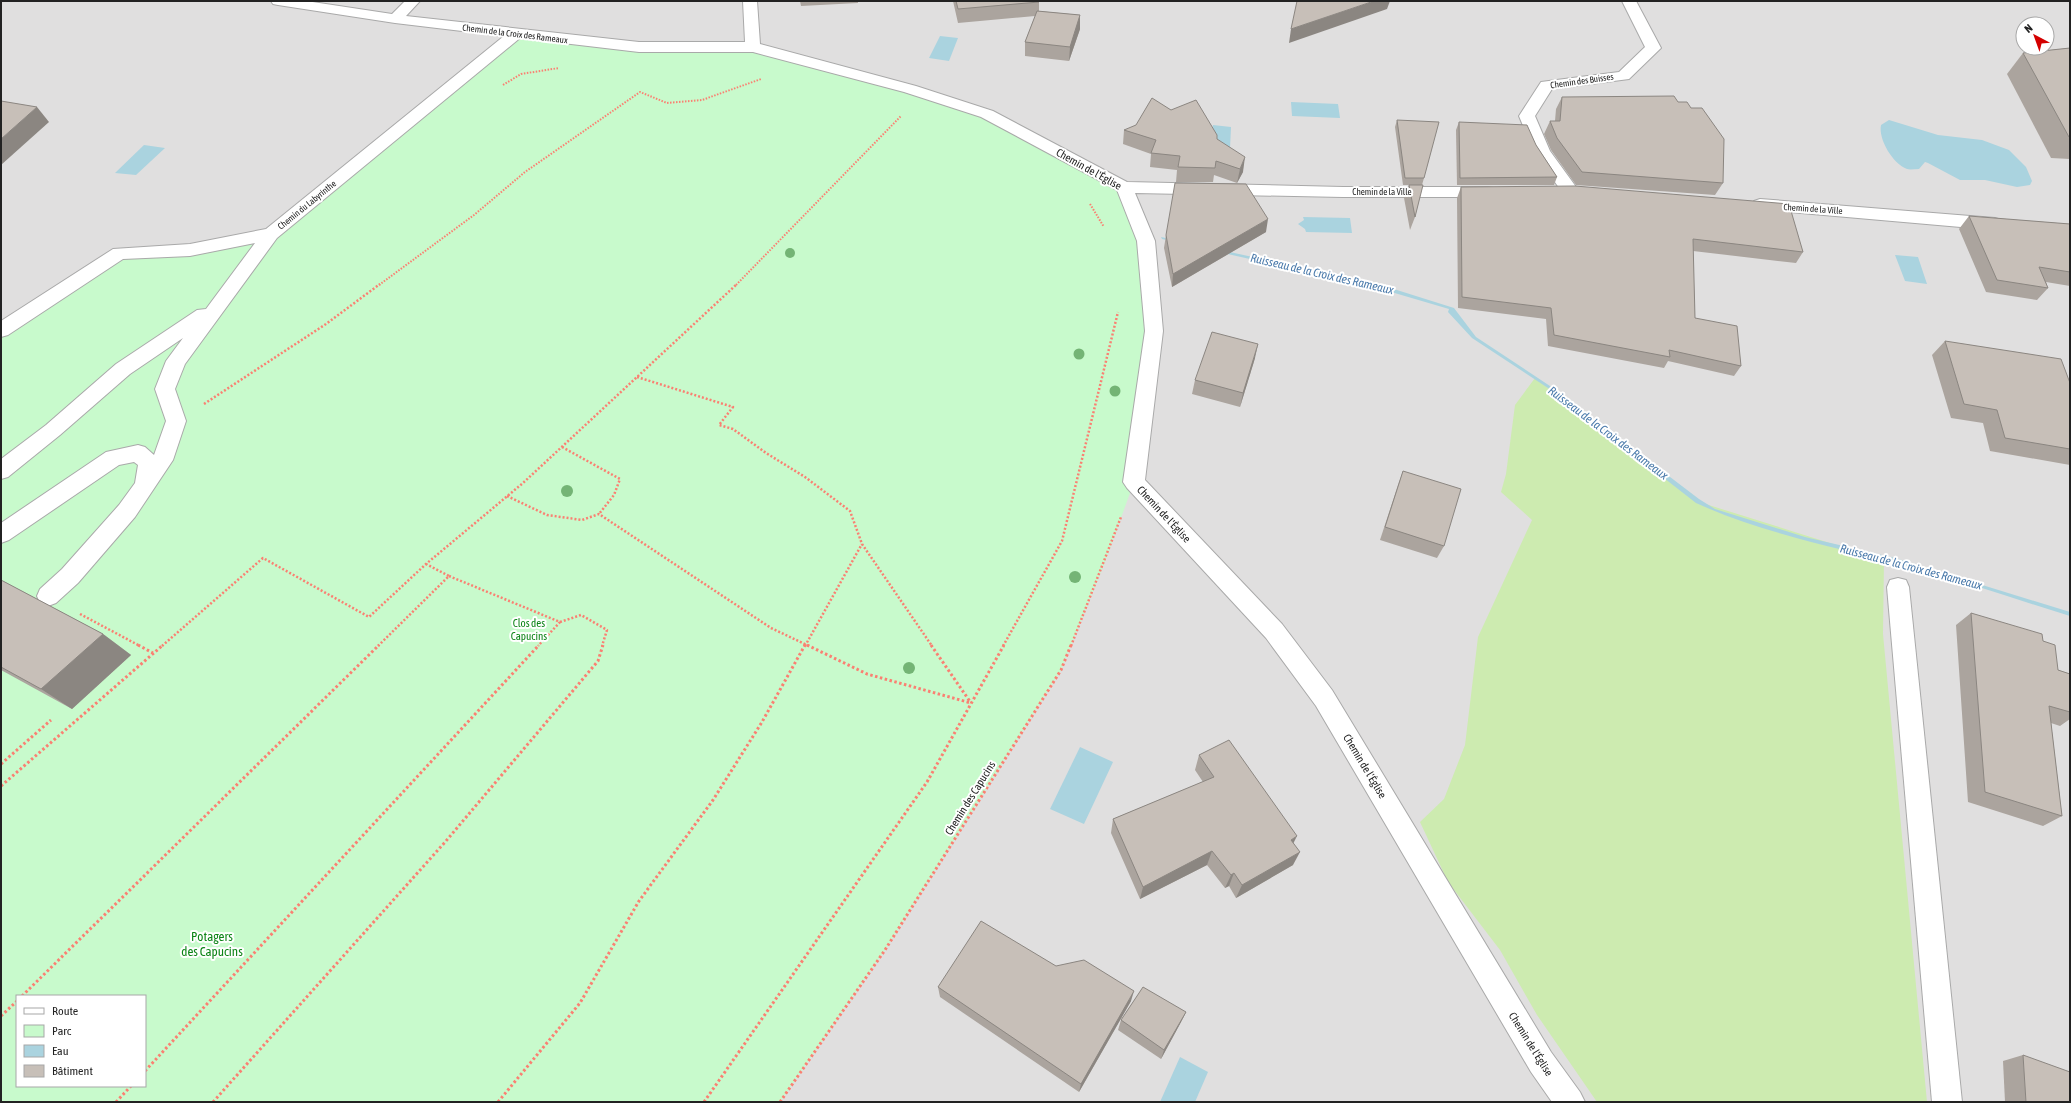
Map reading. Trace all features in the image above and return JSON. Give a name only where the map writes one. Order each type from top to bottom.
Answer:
[{"type":"street","name":"Chemin de la Croix des Rameaux","points":[[278,1],[395,19],[515,34],[639,47],[753,47]]},
{"type":"street","points":[[395,19],[413,1]]},
{"type":"street","points":[[750,1],[753,47]]},
{"type":"street","name":"Chemin des Buisses","points":[[1570,192],[1542,152],[1527,116],[1547,84],[1624,76],[1653,48],[1629,1]]},
{"type":"street","name":"Chemin du Labyrinthe","points":[[1,330],[119,253],[190,250],[270,234],[515,34]]},
{"type":"street","name":"Chemin de l'Église","points":[[753,47],[910,89],[986,114],[1124,187],[1146,241],[1154,331],[1134,482],[1274,631],[1324,698],[1541,1062],[1570,1102]]},
{"type":"street","name":"Chemin de la Ville","points":[[1124,187],[1343,192],[1507,192]]},
{"type":"street","name":"Chemin de la Ville","points":[[1745,204],[2015,225]]},
{"type":"street","points":[[48,596],[70,576],[127,511],[166,454],[176,421],[165,389],[176,361],[217,309],[270,234]]},
{"type":"street","points":[[1,471],[53,430],[122,369],[217,309]]},
{"type":"street","points":[[1,534],[113,458],[138,454],[149,462],[145,485]]},
{"type":"street","points":[[1898,587],[1947,1102]]},
{"type":"path","points":[[502,85],[521,74],[564,67]]},
{"type":"path","points":[[176,421],[326,324],[474,215],[524,172],[640,92],[667,103],[702,100],[766,78],[758,77]]},
{"type":"path","points":[[894,114],[909,116]]},
{"type":"path","points":[[1,786],[264,558],[369,617],[426,564],[507,496],[562,447],[745,277],[901,116]]},
{"type":"path","points":[[1088,201],[1106,230]]},
{"type":"path","points":[[704,1102],[927,782],[1062,541],[1119,308]]},
{"type":"path","points":[[637,377],[733,407],[719,425],[732,429],[766,453],[805,477],[850,512],[862,544],[971,703]]},
{"type":"path","points":[[507,496],[547,515],[582,520],[599,514],[614,495],[620,479],[604,468],[562,447]]},
{"type":"path","name":"Chemin des Capucins","points":[[780,1102],[889,943],[1061,670],[1105,562],[1134,482]]},
{"type":"path","points":[[599,514],[771,628],[867,674],[971,703]]},
{"type":"path","points":[[498,1102],[580,1003],[639,901],[713,800],[762,722],[862,544]]},
{"type":"path","points":[[426,564],[449,576],[560,622]]},
{"type":"path","points":[[23,995],[449,576]]},
{"type":"path","points":[[48,596],[153,653]]},
{"type":"path","points":[[146,1069],[560,622],[581,615],[607,630],[598,661],[446,841],[213,1102]]},
{"type":"path","points":[[1,764],[51,720]]},
{"type":"path","points":[[1,1016],[16,1002]]},
{"type":"path","points":[[116,1102],[130,1087]]},
{"type":"shaded area","points":[[1,1],[2070,1],[2070,1102],[1,1102]]},
{"type":"green space","name":"Clos des Capucins","points":[[515,35],[639,47],[753,47],[987,114],[1124,187],[1146,241],[1154,331],[1134,482],[1105,562],[1061,670],[885,950],[780,1102],[1,1102],[1,330],[119,253],[190,250],[271,234]]},
{"type":"green space","points":[[1535,378],[1696,501],[1884,560],[1883,634],[1927,1102],[1597,1102],[1537,1015],[1500,950],[1448,882],[1420,822],[1444,799],[1465,745],[1478,637],[1532,520],[1501,492],[1506,474],[1515,405]]},
{"type":"water","points":[[940,36],[958,38],[949,61],[929,58]]},
{"type":"water","points":[[1291,102],[1338,104],[1340,118],[1292,116]]},
{"type":"water","points":[[1889,120],[1938,135],[1982,140],[2009,150],[2026,167],[2032,181],[2030,185],[2017,187],[1985,180],[1960,180],[1925,162],[1919,169],[1907,169],[1892,157],[1884,144],[1881,125]]},
{"type":"water","points":[[1213,125],[1231,127],[1230,149],[1209,148]]},
{"type":"water","points":[[144,145],[165,148],[136,175],[115,173]]},
{"type":"water","points":[[1303,217],[1350,218],[1352,233],[1306,232],[1305,229],[1298,224],[1304,220]]},
{"type":"water","name":"Ruisseau de la Croix des Rameaux","points":[[1161,237],[1381,285],[1454,308],[1476,337],[1553,388],[1699,499],[1715,509],[1805,537],[1895,558],[2070,612],[2070,616],[1931,572],[1775,532],[1722,514],[1696,503],[1551,390],[1472,338],[1448,312],[1449,309],[1381,289],[1162,239]]},
{"type":"water","points":[[1895,255],[1918,257],[1927,284],[1905,281]]},
{"type":"water","points":[[1080,747],[1113,762],[1084,824],[1050,809]]},
{"type":"water","points":[[1180,1057],[1208,1072],[1195,1102],[1160,1102]]},
{"type":"building","points":[[956,1],[1039,1],[1039,2],[958,9]]},
{"type":"building","points":[[1297,1],[1374,1],[1291,29]]},
{"type":"building","points":[[1037,11],[1080,15],[1070,47],[1025,42]]},
{"type":"building","points":[[2070,48],[2070,137],[2025,56],[2055,56],[2055,50]]},
{"type":"building","points":[[1674,96],[1678,102],[1687,102],[1691,108],[1702,108],[1724,139],[1723,183],[1582,172],[1557,138],[1550,121],[1560,121],[1562,97]]},
{"type":"building","points":[[1152,98],[1171,110],[1196,100],[1217,135],[1217,139],[1245,157],[1240,169],[1216,161],[1215,168],[1178,167],[1180,156],[1151,153],[1156,140],[1124,130],[1136,125]]},
{"type":"building","points":[[1,101],[37,107],[1,139]]},
{"type":"building","points":[[1397,120],[1439,122],[1424,178],[1405,178]]},
{"type":"building","points":[[1459,122],[1527,125],[1536,145],[1557,177],[1460,178]]},
{"type":"building","points":[[1175,183],[1246,184],[1268,219],[1173,274],[1166,235]]},
{"type":"building","points":[[1409,185],[1423,185],[1415,217]]},
{"type":"building","points":[[1575,186],[1789,204],[1803,252],[1693,239],[1695,318],[1737,326],[1741,366],[1669,350],[1670,357],[1554,335],[1551,308],[1462,297],[1461,187]]},
{"type":"building","points":[[1969,216],[2070,224],[2070,272],[2039,267],[2048,288],[1997,280]]},
{"type":"building","points":[[1212,332],[1258,344],[1243,393],[1195,380]]},
{"type":"building","points":[[1945,341],[2061,359],[2070,383],[2070,449],[2005,438],[1997,410],[1964,404]]},
{"type":"building","points":[[1403,471],[1461,489],[1444,546],[1385,527]]},
{"type":"building","points":[[1,580],[103,634],[41,689],[1,667]]},
{"type":"building","points":[[1971,613],[2042,634],[2043,641],[2055,645],[2058,670],[2070,674],[2070,712],[2049,706],[2062,816],[1985,792]]},
{"type":"building","points":[[1229,740],[1297,836],[1291,840],[1300,852],[1242,885],[1234,873],[1231,875],[1212,851],[1143,887],[1113,819],[1214,777],[1199,755]]},
{"type":"building","points":[[981,921],[1056,966],[1084,960],[1134,991],[1081,1084],[938,987]]},
{"type":"building","points":[[1143,987],[1186,1012],[1164,1050],[1121,1020]]},
{"type":"building","points":[[2023,1055],[2070,1072],[2070,1102],[2026,1102]]},
{"type":"park label","name":"Potagers des Capucins","points":[[212,944]]}]
